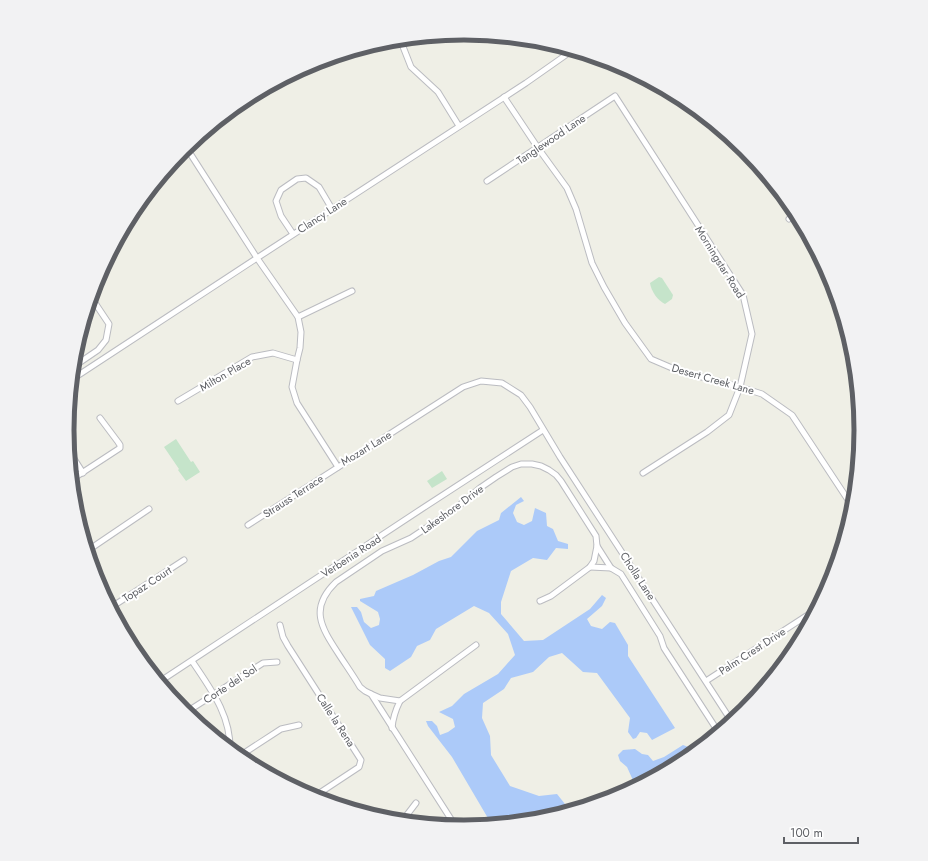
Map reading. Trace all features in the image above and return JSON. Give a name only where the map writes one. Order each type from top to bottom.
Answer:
[{"type":"street","points":[[402,45],[411,67],[438,92],[459,126]]},
{"type":"street","name":"Clancy Lane","points":[[78,376],[504,97],[567,54]]},
{"type":"street","name":"Tanglewood Lane","points":[[487,181],[615,96]]},
{"type":"street","name":"Morningstar Road","points":[[615,96],[743,295],[752,334],[740,387],[729,415],[644,473]]},
{"type":"street","name":"Desert Creek Lane","points":[[504,97],[567,188],[576,209],[592,263],[625,323],[651,359],[679,372],[762,394],[792,415],[848,500]]},
{"type":"street","name":"Mozart Lane","points":[[190,153],[257,258],[298,317],[301,332],[300,348],[292,387],[297,403],[338,466],[463,387],[480,381],[502,383],[521,395],[530,406],[544,430]]},
{"type":"street","points":[[293,234],[281,216],[276,201],[281,190],[297,179],[306,178],[320,187],[332,209]]},
{"type":"street","points":[[298,317],[352,291]]},
{"type":"street","points":[[80,362],[98,350],[106,340],[109,324],[95,303]]},
{"type":"street","name":"Milton Place","points":[[178,401],[252,357],[273,354],[297,360]]},
{"type":"street","points":[[76,477],[120,448],[118,442],[100,418]]},
{"type":"street","name":"Verbenia Road","points":[[163,679],[544,430]]},
{"type":"street","name":"Cholla Lane","points":[[544,430],[729,717]]},
{"type":"street","points":[[75,461],[83,473]]},
{"type":"street","name":"Lakeshore Drive","points":[[452,821],[371,694],[360,687],[326,634],[320,619],[321,604],[329,588],[336,582],[382,551],[411,538],[424,530],[512,466],[532,464],[541,466],[556,475],[561,481],[596,536],[597,546],[611,568],[621,574],[660,636],[664,648],[716,728]]},
{"type":"street","name":"Strauss Terrace","points":[[248,525],[338,466]]},
{"type":"street","points":[[92,548],[149,509]]},
{"type":"street","points":[[540,601],[551,596],[590,567],[594,561],[597,546]]},
{"type":"street","name":"Topaz Court","points":[[115,605],[184,560]]},
{"type":"street","points":[[590,567],[611,568]]},
{"type":"street","name":"Palm Crest Drive","points":[[706,681],[808,615]]},
{"type":"street","name":"Calle la Rena","points":[[280,625],[283,637],[288,646],[361,760],[359,767],[320,793]]},
{"type":"street","points":[[392,728],[393,717],[400,701],[476,645]]},
{"type":"street","points":[[192,661],[214,694],[228,728],[230,743]]},
{"type":"street","name":"Corte del Sol","points":[[191,709],[262,663],[277,662]]},
{"type":"street","points":[[371,694],[380,698],[400,701]]},
{"type":"street","points":[[244,753],[281,729],[299,725]]},
{"type":"street","points":[[406,817],[416,803]]},
{"type":"green space","points":[[659,277],[662,278],[673,295],[672,299],[665,304],[657,298],[650,283]]},
{"type":"green space","points":[[176,439],[191,462],[193,461],[200,472],[186,481],[164,447]]},
{"type":"green space","points":[[442,471],[447,479],[432,488],[427,481]]},
{"type":"water","points":[[521,497],[524,501],[516,505],[513,513],[517,522],[524,525],[532,521],[535,508],[546,513],[547,526],[553,529],[558,541],[568,544],[568,549],[556,548],[547,560],[533,558],[511,571],[501,602],[501,614],[524,641],[543,640],[590,609],[602,595],[606,598],[602,606],[587,619],[591,626],[602,629],[610,622],[615,623],[628,645],[628,656],[675,728],[652,740],[647,733],[640,732],[636,738],[633,739],[628,732],[630,718],[597,673],[583,672],[562,653],[549,657],[533,672],[511,678],[504,689],[483,703],[482,718],[490,736],[491,755],[510,786],[539,796],[557,794],[565,804],[566,808],[515,818],[489,820],[452,757],[428,726],[426,721],[432,721],[437,726],[440,735],[455,727],[453,719],[439,712],[452,706],[464,694],[498,674],[515,655],[508,634],[489,613],[474,606],[436,629],[430,640],[417,646],[411,657],[390,671],[385,668],[385,659],[370,645],[351,607],[357,607],[361,612],[364,622],[371,628],[379,625],[380,619],[378,612],[360,601],[360,599],[374,596],[376,591],[413,575],[439,561],[451,557],[477,531],[499,520],[501,513]]},
{"type":"water","points":[[683,745],[691,748],[659,769],[634,782],[627,767],[620,761],[618,755],[623,750],[635,749],[642,754],[648,755],[653,761],[664,757]]}]
